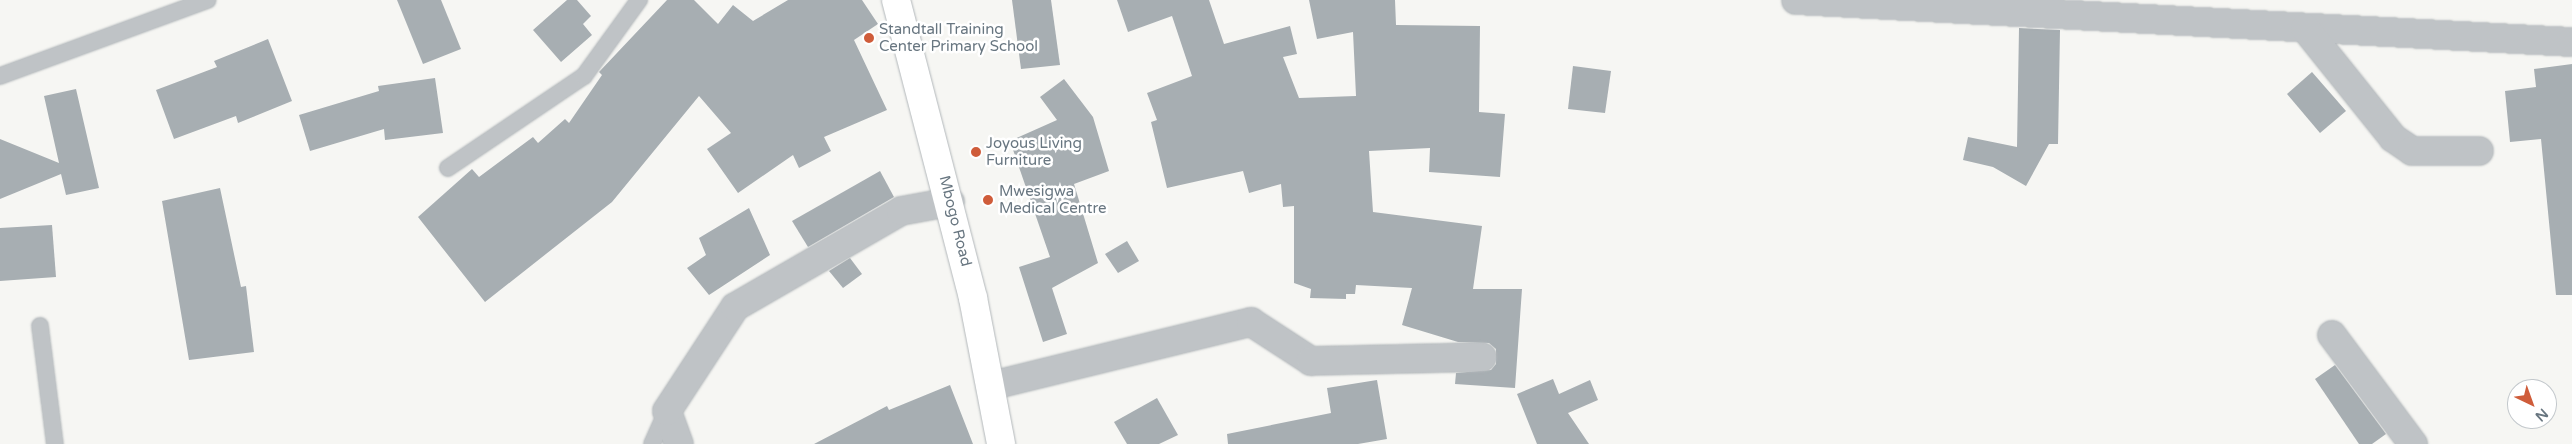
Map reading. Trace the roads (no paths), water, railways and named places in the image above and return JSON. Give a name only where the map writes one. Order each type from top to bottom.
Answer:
[{"type":"main road","name":"Mbogo Road","points":[[896,0],[950,202],[1001,444]]},
{"type":"street","points":[[1796,0],[2572,42]]},
{"type":"street","points":[[2305,28],[2393,138],[2412,151],[2479,151]]},
{"type":"street","points":[[679,444],[668,412],[735,307],[901,211],[950,202]]},
{"type":"street","points":[[990,386],[1251,322],[1311,362],[1482,357]]},
{"type":"street","points":[[2332,335],[2413,444]]},
{"type":"lane","points":[[0,76],[208,0]]},
{"type":"lane","points":[[448,168],[584,76],[639,0]]},
{"type":"lane","points":[[40,326],[55,444]]},
{"type":"lane","points":[[652,444],[668,412]]},
{"type":"place","name":"Standtall Training Center Primary School","points":[[869,38]]},
{"type":"place","name":"Joyous Living Furniture","points":[[976,152]]},
{"type":"place","name":"Mwesigwa Medical Centre","points":[[988,200]]}]
